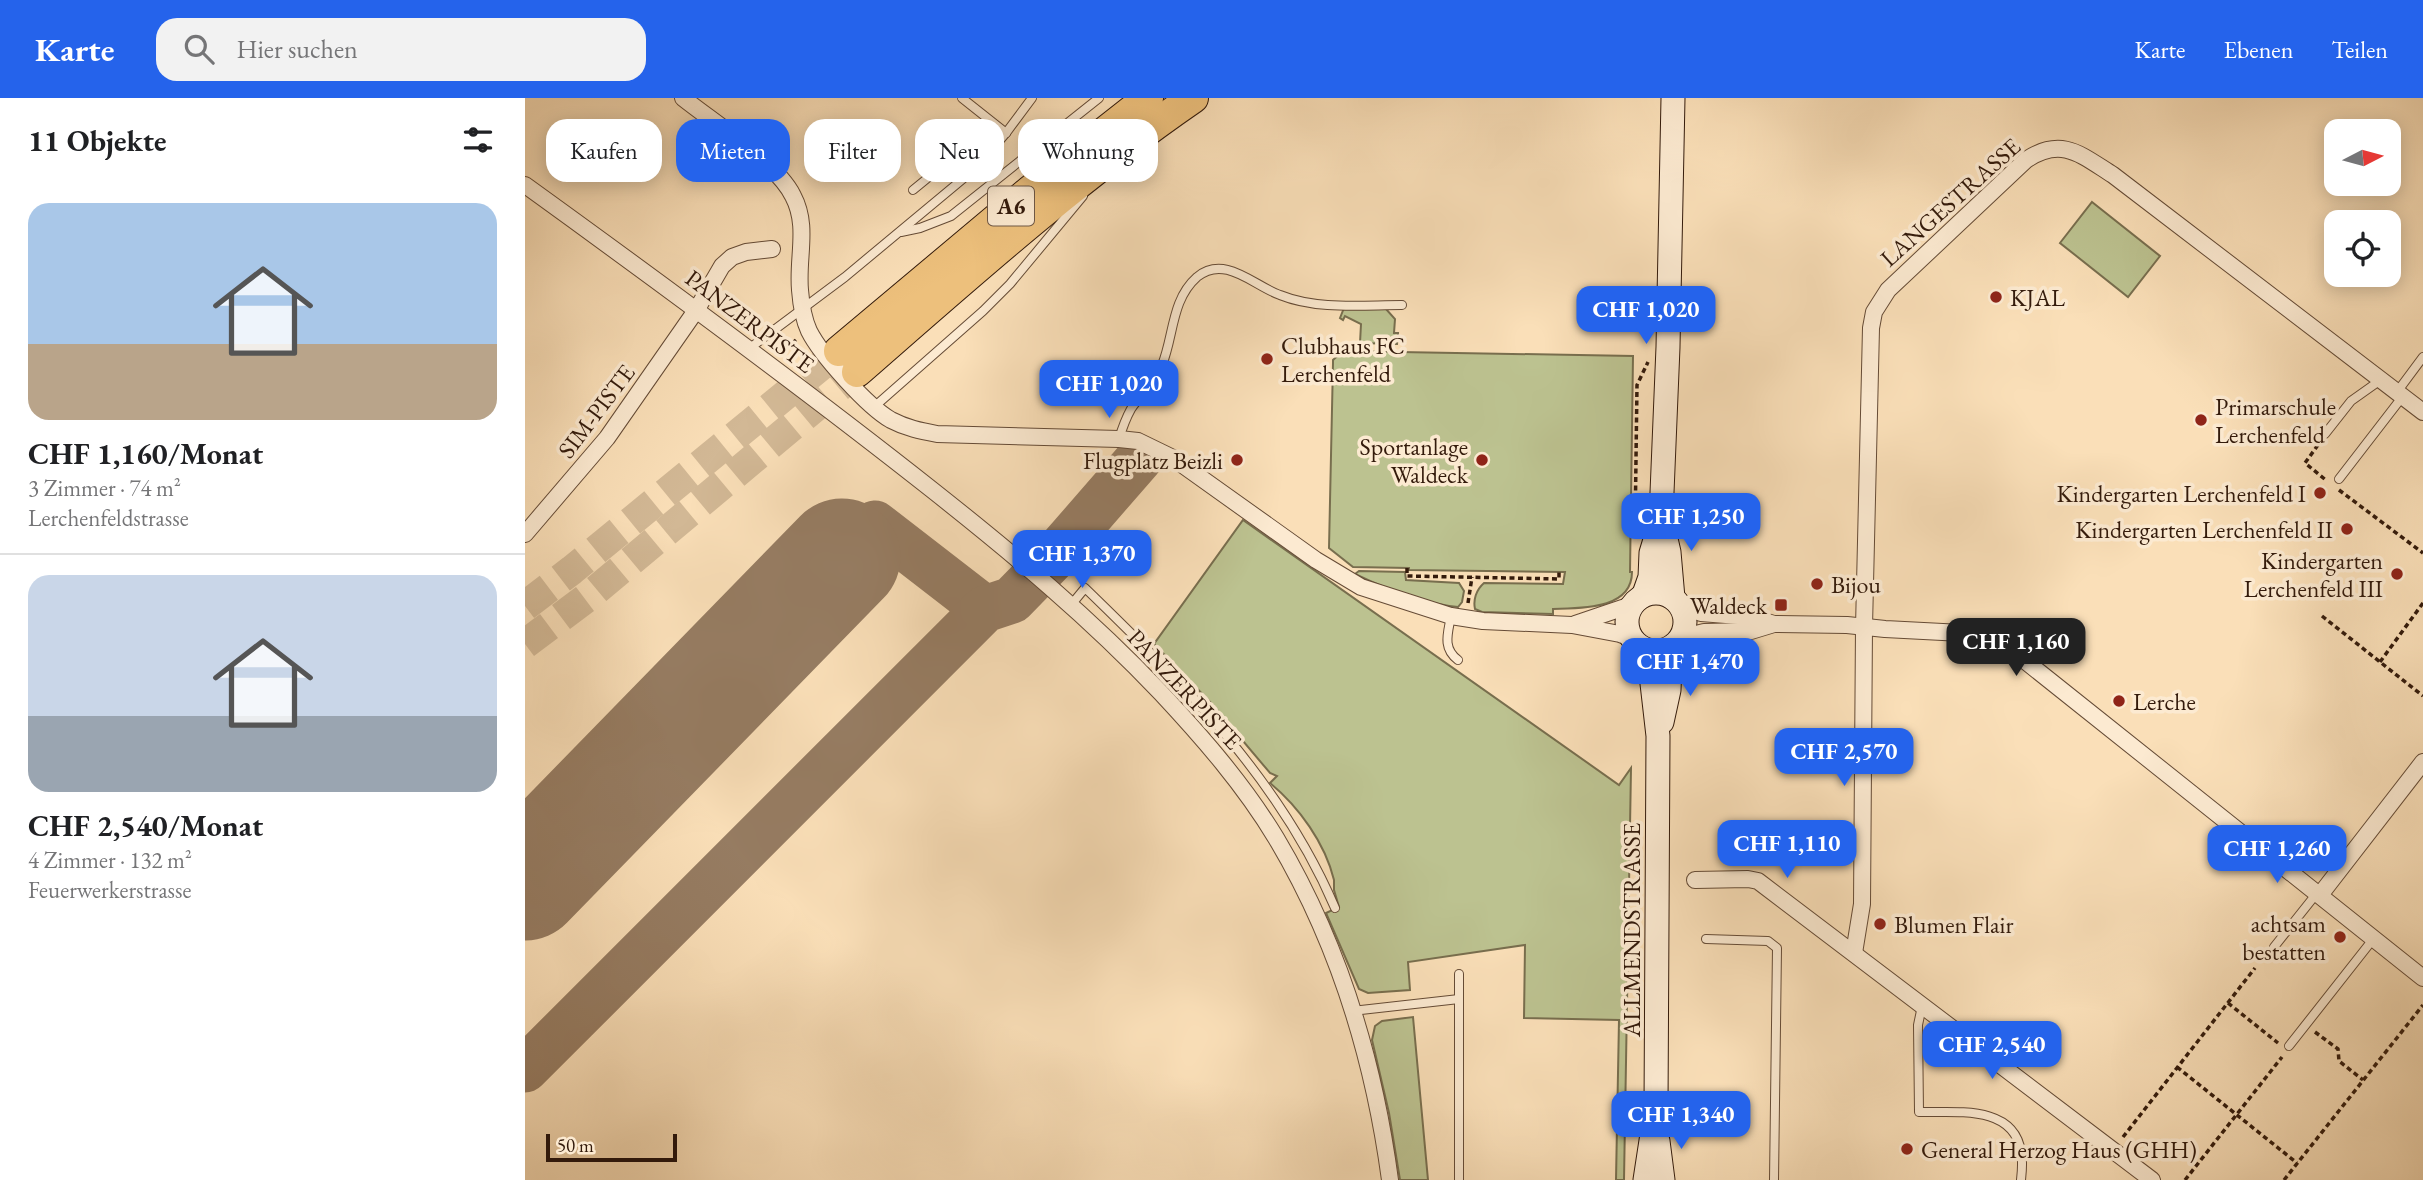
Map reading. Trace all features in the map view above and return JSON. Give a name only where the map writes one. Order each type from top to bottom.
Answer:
[{"type":"highway","name":"A6","points":[[1122,119],[1149,98]]},
{"type":"highway","name":"A6","points":[[1158,124],[1193,98]]},
{"type":"highway","name":"A6","points":[[1041,182],[848,361],[983,263],[1083,182]]},
{"type":"main road","points":[[1661,517],[1677,602],[1686,621],[1677,642],[1657,651],[1637,643],[1627,620],[1650,577],[1651,553],[1661,517],[1668,346],[1673,98]]},
{"type":"main road","points":[[1637,600],[1661,593],[1677,602]]},
{"type":"main road","name":"ALLMENDSTRASSE","points":[[1658,736],[1669,690],[1669,666],[1677,642]]},
{"type":"main road","name":"ALLMENDSTRASSE","points":[[1637,643],[1650,666],[1658,736],[1655,1124],[1663,1180]]},
{"type":"main road","name":"ALLMENDSTRASSE","points":[[1645,1180],[1655,1124]]},
{"type":"street","points":[[683,98],[765,161],[787,184],[800,211],[802,223],[799,277],[803,310],[809,330],[816,343],[874,407],[890,419],[905,426],[937,434],[1137,441],[1173,458],[1281,527],[1316,560],[1361,587],[1458,617],[1572,625],[1620,634],[1637,643]]},
{"type":"street","name":"LANGESTRASSE","points":[[1854,953],[1861,904],[1871,328],[1874,312],[1888,289],[2026,160],[2050,148],[2066,148],[2079,153],[2113,175],[2423,412]]},
{"type":"street","name":"PANZERPISTE","points":[[525,185],[750,348],[1014,555],[1131,662],[1212,749],[1248,794],[1276,839],[1336,962],[1373,1082],[1390,1180]]},
{"type":"street","name":"SIM-PISTE","points":[[525,534],[607,438],[697,309],[722,266],[732,257],[746,252],[772,249]]},
{"type":"street","points":[[857,430],[874,407]]},
{"type":"street","points":[[1572,625],[1637,600]]},
{"type":"street","points":[[1677,602],[1701,613],[1751,617],[1774,624],[1962,633],[2004,647],[2423,978]]},
{"type":"street","points":[[1677,642],[1704,632],[1751,631],[1774,624]]},
{"type":"street","points":[[2319,894],[2423,762]]},
{"type":"street","points":[[1695,880],[1758,881],[2152,1180]]},
{"type":"lane","points":[[962,98],[1006,133]]},
{"type":"lane","points":[[750,348],[803,310],[976,168],[1032,98]]},
{"type":"lane","points":[[899,232],[920,229],[951,216],[1099,98]]},
{"type":"lane","points":[[913,190],[985,131],[1006,133]]},
{"type":"lane","points":[[874,407],[1010,284],[1062,224],[1094,182]]},
{"type":"lane","points":[[1119,439],[1132,408],[1163,365],[1172,324],[1185,292],[1198,277],[1208,271],[1228,269],[1294,301],[1318,304],[1402,305]]},
{"type":"lane","points":[[2339,479],[2400,394],[2423,356]]},
{"type":"lane","points":[[2325,434],[2351,401],[2382,379]]},
{"type":"lane","points":[[1071,605],[1085,589],[1167,669],[1220,728],[1284,813],[1313,859],[1335,908]]},
{"type":"lane","points":[[1458,617],[1447,645],[1458,660]]},
{"type":"lane","points":[[2274,947],[2319,894]]},
{"type":"lane","points":[[2289,1046],[2374,938]]},
{"type":"lane","points":[[1706,939],[1768,941],[1777,948],[1774,1180]]},
{"type":"lane","points":[[1459,974],[1459,1180]]},
{"type":"lane","points":[[1352,1010],[1459,999]]},
{"type":"lane","points":[[1923,1005],[1918,1025],[1919,1112],[1980,1113],[2000,1120],[2014,1134],[2019,1144],[2022,1154],[2021,1180]]},
{"type":"path","points":[[769,363],[809,330]]},
{"type":"path","points":[[1635,540],[1637,386],[1640,375],[1655,351],[1668,346]]},
{"type":"path","points":[[2325,434],[2305,463],[2423,554]]},
{"type":"path","points":[[1407,568],[1407,576],[1559,579],[1559,572]]},
{"type":"path","points":[[1458,617],[1472,577]]},
{"type":"path","points":[[2380,662],[2423,603]]},
{"type":"path","points":[[2322,616],[2423,696]]},
{"type":"path","points":[[2113,1150],[2255,968]]},
{"type":"path","points":[[2185,1180],[2287,1051],[2228,1003]]},
{"type":"path","points":[[2284,1180],[2423,1005]]},
{"type":"path","points":[[2305,1024],[2338,1049],[2339,1061],[2363,1080]]},
{"type":"path","points":[[2177,1068],[2297,1163]]},
{"type":"green space","points":[[2092,202],[2160,256],[2128,297],[2060,243]]},
{"type":"green space","points":[[1344,308],[1386,309],[1395,319],[1394,333],[1398,333],[1397,344],[1360,343],[1361,324],[1345,316],[1343,320],[1340,318]]},
{"type":"green space","name":"Sportanlage Waldeck","points":[[1343,351],[1633,356],[1632,572],[1630,584],[1623,594],[1614,600],[1590,607],[1553,609],[1553,614],[1482,612],[1475,609],[1474,602],[1484,583],[1563,584],[1565,572],[1353,567],[1329,548],[1333,360]]},
{"type":"green space","points":[[1243,520],[1619,785],[1631,768],[1624,1180],[1616,1180],[1619,1020],[1524,1018],[1525,945],[1408,962],[1410,990],[1368,993],[1359,989],[1326,913],[1339,907],[1330,866],[1317,839],[1301,814],[1270,783],[1277,776],[1270,773],[1211,703],[1154,644]]},
{"type":"green space","points":[[1359,571],[1405,572],[1406,580],[1459,583],[1464,591],[1462,602],[1458,607],[1418,599],[1355,574]]},
{"type":"green space","points":[[1413,1017],[1428,1180],[1400,1180],[1389,1113],[1372,1040],[1375,1026],[1382,1021]]},
{"type":"taxiway","points":[[525,1069],[985,609],[1012,600],[1052,559],[1139,459]]},
{"type":"taxiway","points":[[842,557],[875,524],[985,609]]},
{"type":"runway","points":[[525,882],[842,557]]},
{"type":"tunnel","points":[[525,606],[839,351]]},
{"type":"tunnel","points":[[525,644],[589,596],[857,372]]},
{"type":"place","name":"KJAL","points":[[1996,297]]},
{"type":"place","name":"Clubhaus FC Lerchenfeld","points":[[1267,359]]},
{"type":"place","name":"Primarschule Lerchenfeld","points":[[2201,420]]},
{"type":"place","name":"Flugplatz Beizli","points":[[1237,460]]},
{"type":"place","name":"Sportanlage Waldeck","points":[[1482,460]]},
{"type":"place","name":"Kindergarten Lerchenfeld I","points":[[2320,493]]},
{"type":"place","name":"Kindergarten Lerchenfeld II","points":[[2347,529]]},
{"type":"place","name":"Kindergarten Lerchenfeld III","points":[[2397,574]]},
{"type":"place","name":"Bijou","points":[[1817,584]]},
{"type":"place","name":"Waldeck","points":[[1781,605]]},
{"type":"place","name":"Lerche","points":[[2119,701]]},
{"type":"place","name":"Blumen Flair","points":[[1880,924]]},
{"type":"place","name":"achtsam bestatten","points":[[2340,937]]},
{"type":"place","name":"General Herzog Haus (GHH)","points":[[1907,1149]]}]
